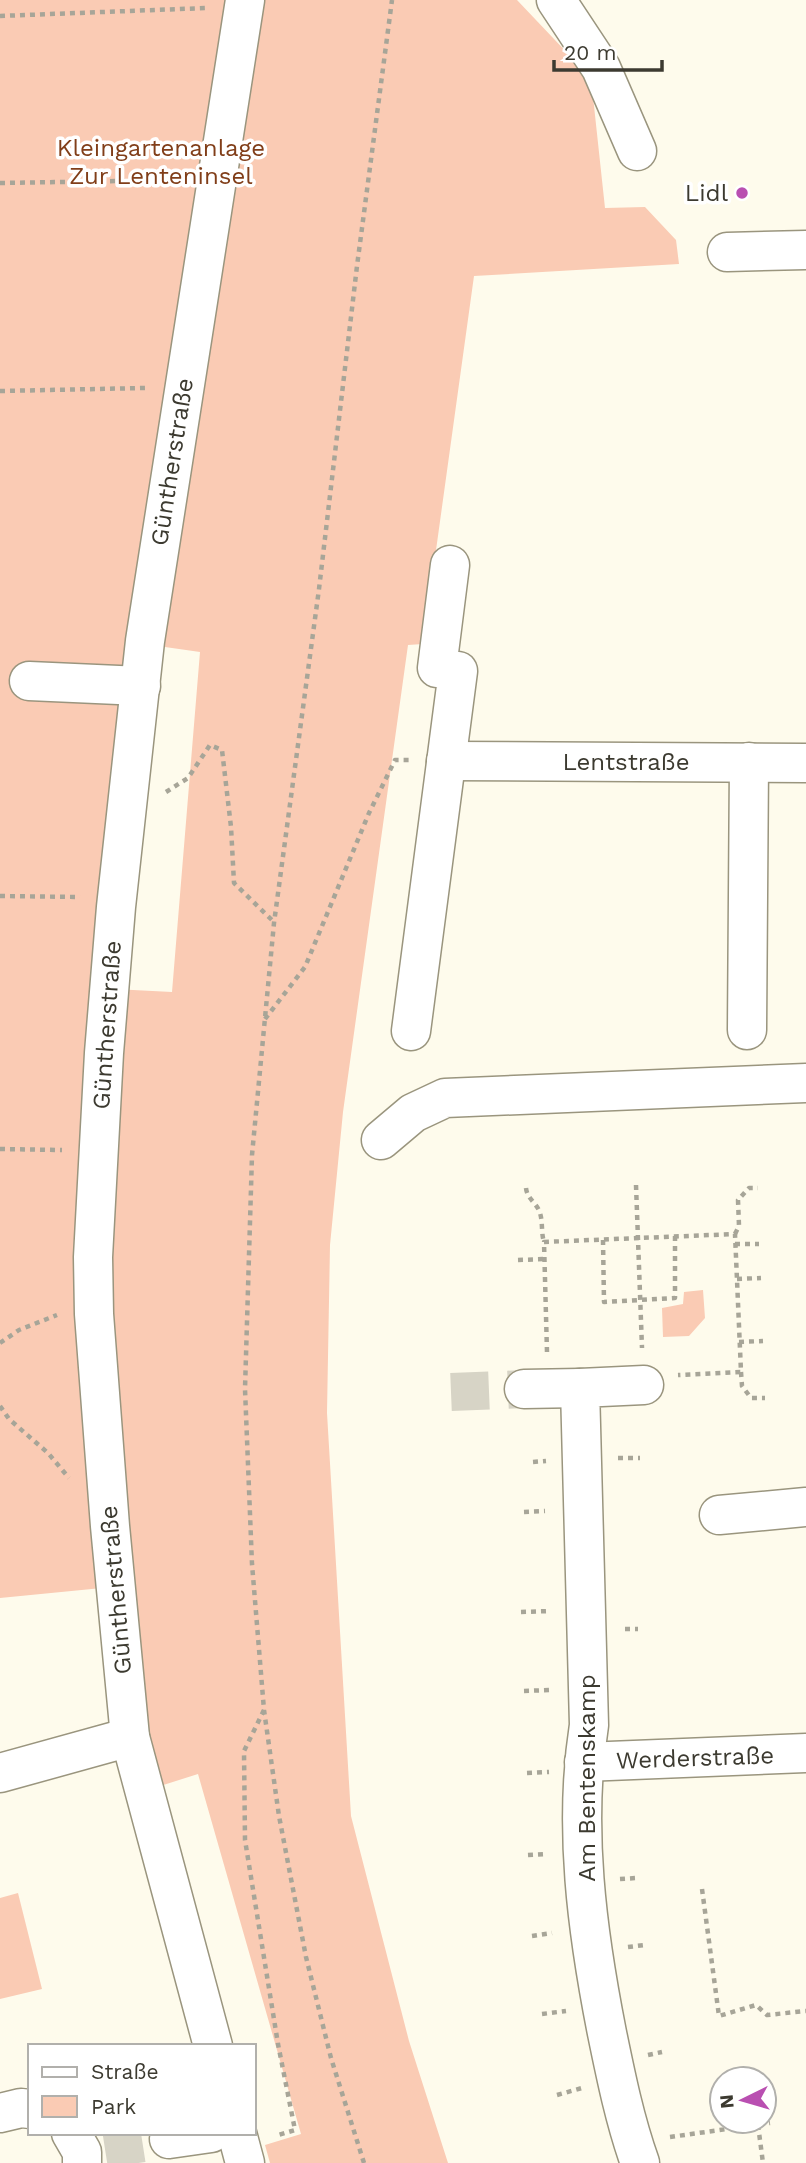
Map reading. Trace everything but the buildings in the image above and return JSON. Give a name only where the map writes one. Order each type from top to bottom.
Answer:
[{"type":"street","name":"Güntherstraße","points":[[212,2044],[130,1737],[108,1498],[94,1303],[94,1246],[104,1053],[116,907],[145,641],[168,478],[244,0]]},
{"type":"street","points":[[556,0],[601,68],[637,151]]},
{"type":"street","points":[[727,253],[806,250]]},
{"type":"street","points":[[411,1031],[458,671],[437,668],[450,565]]},
{"type":"street","points":[[29,681],[141,686]]},
{"type":"street","name":"Lentstraße","points":[[446,761],[806,763]]},
{"type":"street","points":[[747,1030],[749,762]]},
{"type":"street","points":[[381,1140],[413,1113],[446,1098],[806,1083]]},
{"type":"street","points":[[551,1388],[643,1381]]},
{"type":"street","name":"Am Bentenskamp","points":[[551,1388],[590,1725],[570,1766],[582,1832],[589,1930],[614,2069],[640,2163]]},
{"type":"street","points":[[719,1514],[806,1507]]},
{"type":"street","points":[[0,1773],[130,1737]]},
{"type":"street","name":"Werderstraße","points":[[570,1766],[806,1754]]},
{"type":"street","points":[[0,2113],[28,2109]]},
{"type":"street","points":[[169,2139],[197,2135]]},
{"type":"path","points":[[363,2163],[331,2058],[306,1957],[281,1822],[264,1710],[252,1564],[245,1389],[252,1168],[274,923],[319,589],[390,12],[394,0]]},
{"type":"path","points":[[0,16],[207,8]]},
{"type":"path","points":[[0,183],[180,180]]},
{"type":"path","points":[[0,391],[145,388]]},
{"type":"path","points":[[129,794],[156,796],[165,793],[188,778],[210,745],[222,750],[234,883],[274,923]]},
{"type":"path","points":[[265,1019],[304,967],[364,825],[395,760]]},
{"type":"path","points":[[0,897],[84,897]]},
{"type":"path","points":[[0,1149],[69,1150]]},
{"type":"path","points":[[636,1185],[643,1381],[741,1372]]},
{"type":"path","points":[[526,1188],[527,1195],[540,1212],[544,1242],[551,1388]]},
{"type":"path","points":[[758,1188],[749,1188],[738,1200],[739,1226],[734,1234],[742,1386],[751,1398],[765,1398]]},
{"type":"path","points":[[544,1242],[734,1234]]},
{"type":"path","points":[[603,1240],[604,1302],[639,1301],[675,1298],[675,1237]]},
{"type":"path","points":[[735,1244],[760,1244]]},
{"type":"path","points":[[517,1260],[545,1259]]},
{"type":"path","points":[[737,1279],[761,1278]]},
{"type":"path","points":[[0,1343],[19,1330],[94,1303]]},
{"type":"path","points":[[739,1342],[763,1341]]},
{"type":"path","points":[[0,1406],[9,1419],[48,1452],[79,1487],[108,1498]]},
{"type":"path","points":[[521,1612],[552,1611]]},
{"type":"path","points":[[524,1691],[555,1690]]},
{"type":"path","points":[[249,2145],[295,2130],[245,1840],[244,1751],[264,1710]]},
{"type":"path","points":[[527,1773],[570,1766]]},
{"type":"path","points":[[702,1889],[719,2016],[756,2006],[767,2015],[806,2011]]},
{"type":"path","points":[[542,2014],[577,2009]]},
{"type":"path","points":[[557,2095],[593,2085]]},
{"type":"path","points":[[668,2137],[708,2130]]},
{"type":"path","points":[[759,2135],[763,2163]]},
{"type":"green space","name":"Kleingartenanlage Zur Lenteninsel","points":[[0,0],[517,0],[591,78],[605,208],[645,207],[676,240],[679,264],[474,276],[423,644],[408,645],[343,1112],[330,1245],[327,1413],[351,1816],[409,2041],[448,2163],[270,2163],[265,2145],[301,2134],[198,1774],[157,1787],[102,1588],[0,1598]],"holes":[[[158,646],[200,652],[172,992],[94,988]]]},
{"type":"green space","points":[[703,1290],[705,1318],[689,1336],[663,1337],[662,1308],[683,1304],[684,1292]]},
{"type":"green space","points":[[18,1893],[42,1989],[0,1999],[0,1898]]},
{"type":"tunnel","points":[[451,1392],[524,1389]]},
{"type":"tunnel","points":[[105,2149],[169,2139]]},
{"type":"place","name":"Lidl","points":[[742,193]]}]
